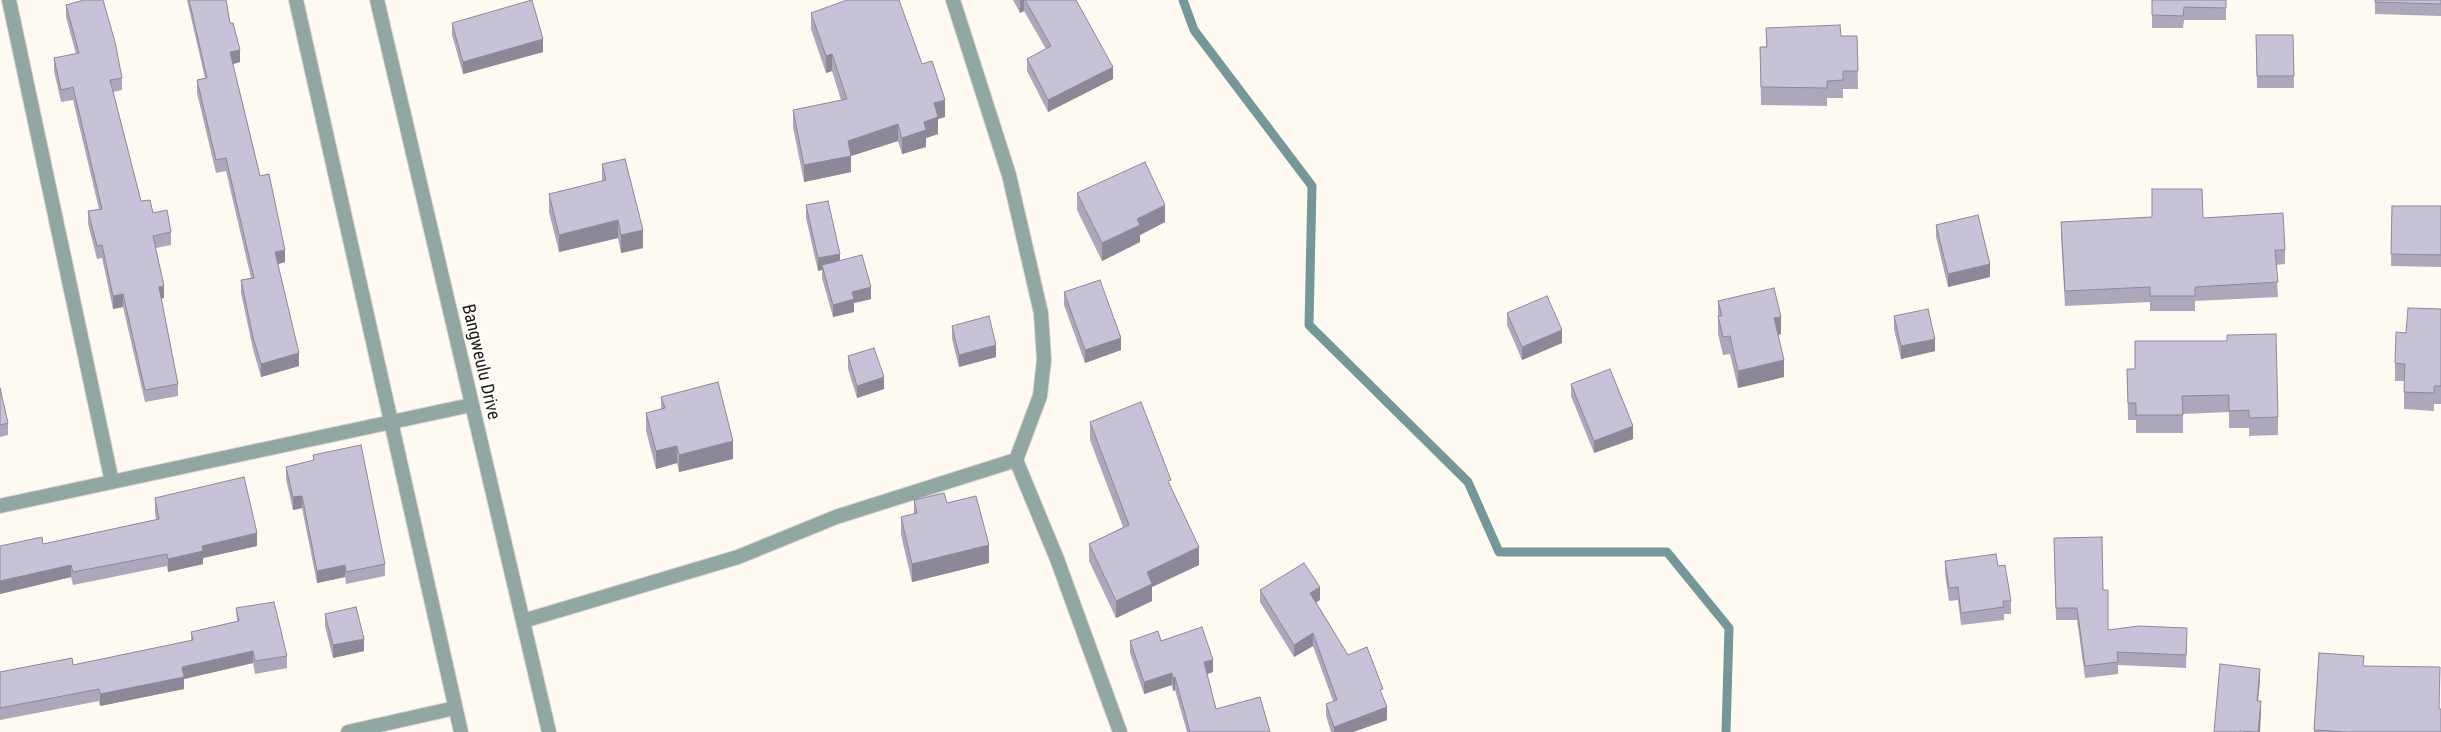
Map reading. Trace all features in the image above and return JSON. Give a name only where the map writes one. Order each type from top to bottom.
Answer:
[{"type":"street","points":[[9,0],[112,482]]},
{"type":"street","points":[[296,0],[460,732]]},
{"type":"street","name":"Bangweulu Drive","points":[[377,0],[548,732]]},
{"type":"street","points":[[953,0],[1009,175],[1041,313],[1044,360],[1040,396],[1016,460],[1057,558],[1120,732]]},
{"type":"street","points":[[0,506],[471,405]]},
{"type":"street","points":[[523,621],[738,557],[836,517],[1016,460]]},
{"type":"street","points":[[348,732],[455,708]]},
{"type":"building","points":[[84,0],[103,0],[115,42],[122,78],[110,80],[141,201],[150,200],[153,213],[167,210],[171,232],[153,236],[164,286],[159,287],[178,384],[145,390],[123,294],[113,296],[102,245],[97,246],[88,211],[102,209],[73,87],[61,90],[54,58],[79,53],[66,5]]},
{"type":"building","points":[[189,0],[226,0],[230,23],[233,23],[240,50],[230,52],[260,176],[269,174],[285,250],[275,252],[299,353],[261,364],[253,337],[241,280],[254,278],[226,158],[216,160],[197,80],[207,78]]},
{"type":"building","points":[[532,0],[543,39],[463,62],[452,23]]},
{"type":"building","points":[[847,0],[899,0],[922,64],[932,61],[945,100],[934,103],[938,117],[924,122],[926,130],[902,138],[898,124],[848,141],[851,156],[804,165],[793,110],[847,99],[832,54],[826,56],[811,13]]},
{"type":"building","points":[[1025,0],[1076,0],[1113,67],[1048,100],[1027,59],[1051,46]]},
{"type":"building","points":[[2152,0],[2226,0],[2226,8],[2184,7],[2183,16],[2152,15]]},
{"type":"building","points":[[2375,0],[2441,0],[2441,4],[2375,2]]},
{"type":"building","points":[[1840,25],[1841,36],[1857,36],[1858,71],[1843,71],[1843,80],[1827,81],[1827,88],[1761,87],[1760,47],[1767,47],[1766,28]]},
{"type":"building","points":[[2256,35],[2293,35],[2294,76],[2257,76]]},
{"type":"building","points":[[625,159],[643,230],[621,235],[618,220],[559,235],[549,194],[606,180],[602,164]]},
{"type":"building","points":[[1145,162],[1165,205],[1137,219],[1140,225],[1102,243],[1077,193]]},
{"type":"building","points":[[2152,189],[2202,189],[2203,218],[2283,213],[2285,250],[2275,250],[2278,282],[2195,287],[2195,296],[2150,296],[2150,287],[2065,291],[2061,222],[2152,217]]},
{"type":"building","points":[[828,201],[840,254],[818,258],[806,205]]},
{"type":"building","points":[[2392,206],[2441,206],[2441,255],[2391,254]]},
{"type":"building","points":[[1978,215],[1990,264],[1948,274],[1936,225]]},
{"type":"building","points":[[862,255],[871,287],[852,292],[854,299],[833,305],[822,265]]},
{"type":"building","points":[[1100,280],[1121,338],[1085,350],[1064,292]]},
{"type":"building","points":[[1774,288],[1781,317],[1774,318],[1784,360],[1738,371],[1730,336],[1723,337],[1718,316],[1722,316],[1718,301]]},
{"type":"building","points":[[1547,296],[1562,330],[1522,347],[1507,313]]},
{"type":"building","points":[[2408,308],[2441,309],[2441,386],[2434,386],[2434,393],[2404,392],[2405,364],[2395,363],[2396,332],[2406,333]]},
{"type":"building","points":[[1928,309],[1935,339],[1901,346],[1894,316]]},
{"type":"building","points":[[989,316],[996,345],[959,355],[952,326]]},
{"type":"building","points":[[2276,334],[2278,417],[2249,418],[2249,410],[2229,411],[2229,395],[2182,396],[2183,415],[2136,415],[2136,403],[2128,403],[2127,369],[2135,369],[2135,341],[2227,341],[2227,335]]},
{"type":"building","points":[[874,348],[884,377],[857,386],[848,356]]},
{"type":"building","points":[[1610,369],[1633,426],[1594,441],[1571,384]]},
{"type":"building","points":[[718,382],[733,441],[679,455],[677,446],[656,451],[646,413],[665,408],[661,397]]},
{"type":"building","points":[[0,388],[8,423],[0,425]]},
{"type":"building","points":[[1141,402],[1171,480],[1168,481],[1199,547],[1147,572],[1152,584],[1116,601],[1089,544],[1129,525],[1090,422]]},
{"type":"building","points":[[361,445],[385,564],[346,572],[345,565],[317,571],[302,496],[293,497],[286,467],[314,460],[313,455]]},
{"type":"building","points":[[244,477],[257,533],[202,546],[203,551],[168,559],[167,554],[73,572],[71,565],[0,581],[0,546],[42,537],[43,544],[159,519],[155,498]]},
{"type":"building","points":[[944,493],[947,503],[976,496],[989,545],[912,564],[901,517],[917,513],[914,500]]},
{"type":"building","points":[[2102,537],[2103,590],[2108,590],[2108,630],[2139,626],[2187,628],[2186,655],[2117,652],[2118,662],[2085,666],[2077,608],[2056,608],[2054,538]]},
{"type":"building","points":[[1996,554],[1998,566],[2005,565],[2011,601],[2003,601],[2004,607],[1961,613],[1958,587],[1949,588],[1945,561]]},
{"type":"building","points":[[1304,563],[1320,587],[1310,593],[1348,655],[1367,647],[1383,689],[1380,690],[1387,707],[1334,727],[1326,704],[1337,700],[1313,633],[1294,645],[1260,590]]},
{"type":"building","points":[[274,602],[287,656],[255,661],[253,651],[182,667],[184,677],[100,694],[99,689],[0,708],[0,672],[72,658],[73,665],[193,640],[191,632],[239,621],[236,608]]},
{"type":"building","points":[[356,607],[364,639],[333,645],[325,614]]},
{"type":"building","points":[[1202,627],[1213,660],[1204,662],[1216,709],[1260,697],[1270,732],[1190,732],[1175,677],[1173,678],[1172,673],[1144,682],[1130,641],[1158,631],[1161,641]]},
{"type":"building","points":[[2319,653],[2364,656],[2363,666],[2440,667],[2439,709],[2441,709],[2441,732],[2314,730]]},
{"type":"building","points":[[2220,664],[2260,669],[2257,701],[2261,701],[2258,732],[2214,732]]},
{"type":"waterway","points":[[1183,0],[1194,30],[1312,186],[1309,325],[1468,482],[1499,552],[1667,552],[1729,628],[1726,732]]}]
